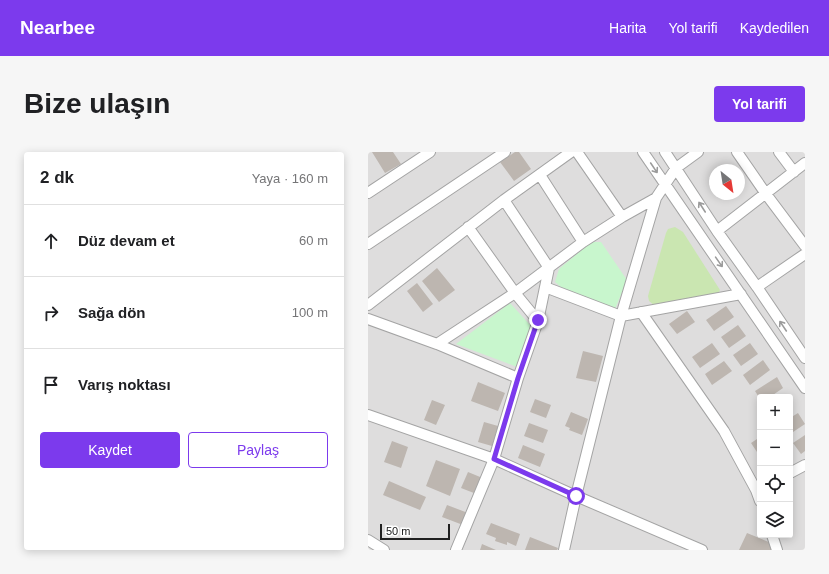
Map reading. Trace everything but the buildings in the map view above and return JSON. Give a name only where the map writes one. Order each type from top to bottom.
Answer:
[{"type":"street","points":[[368,193],[417,156],[430,152]]},
{"type":"street","points":[[368,244],[505,152]]},
{"type":"street","points":[[368,305],[468,227],[571,152]]},
{"type":"street","points":[[577,152],[622,217]]},
{"type":"street","points":[[643,152],[742,294],[805,388]]},
{"type":"street","points":[[665,152],[717,231],[802,346],[805,358]]},
{"type":"street","points":[[564,550],[621,316],[656,198],[676,168],[698,152]]},
{"type":"street","points":[[737,152],[805,246]]},
{"type":"street","points":[[717,231],[801,168],[779,152]]},
{"type":"street","points":[[540,175],[583,242]]},
{"type":"street","points":[[437,344],[515,293],[583,242],[622,217],[656,198]]},
{"type":"street","points":[[456,550],[494,459],[518,378],[538,320],[549,268],[504,200]]},
{"type":"street","points":[[468,227],[515,293],[538,320]]},
{"type":"street","points":[[757,287],[805,254]]},
{"type":"street","points":[[545,287],[621,316],[742,294]]},
{"type":"street","points":[[641,312],[724,432],[757,487]]},
{"type":"street","points":[[368,320],[437,344],[518,378]]},
{"type":"street","points":[[368,415],[494,459],[702,550]]},
{"type":"street","points":[[793,471],[805,465]]},
{"type":"street","points":[[773,538],[777,550]]},
{"type":"street","points":[[368,540],[384,550]]},
{"type":"shaded area","points":[[368,152],[805,152],[805,550],[368,550]]},
{"type":"green space","points":[[675,227],[683,232],[720,290],[717,296],[654,305],[649,301],[648,296],[666,233],[668,229]]},
{"type":"green space","points":[[591,242],[601,242],[627,280],[615,309],[561,287],[555,282],[559,269]]},
{"type":"green space","points":[[510,303],[531,326],[520,368],[456,344]]},
{"type":"route","points":[[538,320],[518,378],[494,459],[576,496]]}]
